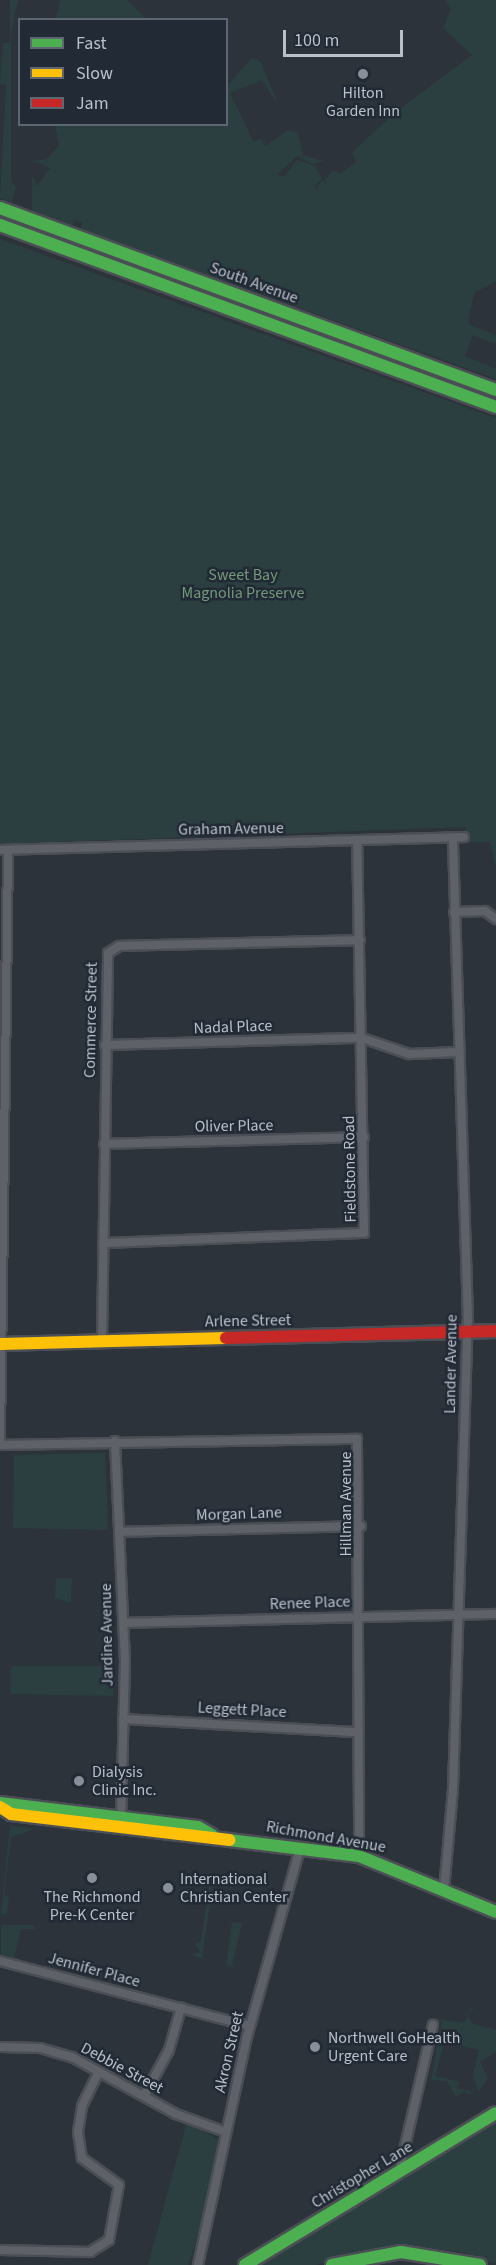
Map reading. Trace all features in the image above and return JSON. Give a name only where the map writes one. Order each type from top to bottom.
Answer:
[{"type":"main road","name":"South Avenue","points":[[0,208],[496,390]]},
{"type":"main road","name":"South Avenue","points":[[0,225],[496,407]]},
{"type":"main road","name":"Arlene Street","points":[[1,1345],[496,1331]]},
{"type":"main road","name":"Richmond Avenue","points":[[0,1805],[121,1822],[198,1827],[212,1835],[359,1856],[496,1912]]},
{"type":"main road","name":"Christopher Lane","points":[[245,2265],[496,2113]]},
{"type":"main road","points":[[332,2265],[401,2252],[480,2265]]},
{"type":"street","name":"Graham Avenue","points":[[4,850],[464,837]]},
{"type":"street","name":"Lander Avenue","points":[[444,1890],[450,1868],[467,1332],[453,839]]},
{"type":"street","name":"Fieldstone Road","points":[[103,1243],[361,1234],[367,1225],[357,841]]},
{"type":"street","points":[[0,1443],[4,850]]},
{"type":"street","points":[[454,912],[485,911],[496,919]]},
{"type":"street","name":"Commerce Street","points":[[102,1341],[107,958],[114,947],[360,940]]},
{"type":"street","points":[[362,1038],[409,1054],[458,1052]]},
{"type":"street","name":"Nadal Place","points":[[105,1046],[362,1038]]},
{"type":"street","name":"Oliver Place","points":[[104,1144],[364,1137]]},
{"type":"street","name":"Hillman Avenue","points":[[0,1443],[354,1437],[361,1447],[359,1856]]},
{"type":"street","name":"Jardine Avenue","points":[[115,1441],[124,1623],[121,1822]]},
{"type":"street","name":"Morgan Lane","points":[[118,1532],[361,1526]]},
{"type":"street","name":"Renee Place","points":[[124,1623],[496,1614]]},
{"type":"street","name":"Leggett Place","points":[[123,1719],[359,1732]]},
{"type":"street","name":"Akron Street","points":[[198,2265],[250,2026],[300,1848]]},
{"type":"street","name":"Jennifer Place","points":[[0,1961],[250,2026]]},
{"type":"street","points":[[144,2096],[169,2050],[181,2008]]},
{"type":"street","points":[[399,2172],[433,2025]]},
{"type":"street","name":"Debbie Street","points":[[0,2047],[55,2051],[144,2096],[226,2132]]},
{"type":"street","points":[[0,2250],[90,2252],[109,2240],[119,2185],[82,2158],[79,2139],[82,2106],[98,2073]]},
{"type":"green space","points":[[10,0],[18,0],[11,33],[11,182],[16,186],[12,202],[0,198],[6,85],[0,84],[3,43],[10,43]]},
{"type":"green space","points":[[60,0],[127,0],[145,18],[56,18]]},
{"type":"green space","points":[[445,0],[496,0],[496,281],[474,293],[468,324],[496,335],[496,344],[473,335],[465,356],[496,369],[496,379],[81,229],[82,223],[74,220],[73,226],[32,210],[32,175],[37,186],[50,168],[34,161],[47,159],[59,145],[55,126],[228,126],[228,85],[252,58],[260,61],[278,104],[262,80],[230,93],[253,141],[261,139],[265,146],[288,130],[298,133],[303,156],[325,161],[312,164],[298,156],[277,174],[284,177],[297,160],[315,166],[322,179],[314,186],[319,192],[317,186],[323,180],[327,184],[325,179],[333,171],[340,174],[356,162],[352,153],[394,113],[472,55],[443,28],[451,10]]},
{"type":"green space","points":[[27,224],[455,379],[485,393],[79,250],[21,227]]},
{"type":"green space","name":"Sweet Bay Magnolia Preserve","points":[[0,239],[496,418],[496,867],[490,842],[466,842],[465,827],[0,844]]},
{"type":"green space","points":[[105,1453],[108,1530],[13,1528],[14,1455]]},
{"type":"green space","points":[[56,1578],[72,1578],[71,1603],[55,1598]]},
{"type":"green space","points":[[11,1666],[113,1666],[113,1696],[10,1694]]},
{"type":"green space","points":[[10,1825],[34,1829],[11,1837],[4,1895],[9,1898],[7,1913],[1,1915]]},
{"type":"green space","points":[[205,1872],[220,1874],[214,1877],[202,1957],[207,1960],[192,1955],[200,1952],[195,1944],[201,1941],[211,1874]]},
{"type":"green space","points":[[232,1922],[242,1923],[232,1965],[237,1968],[226,1965]]},
{"type":"green space","points":[[1,1925],[32,1925],[37,1929],[21,1929],[14,1958],[1,1954]]},
{"type":"green space","points":[[471,2007],[476,2010],[471,2009],[468,2017],[473,2024],[496,2030],[496,2052],[480,2062],[488,2078],[478,2092],[473,2075],[479,2050],[444,2041],[435,2076],[460,2082],[456,2088],[470,2091],[472,2095],[465,2092],[456,2097],[447,2081],[431,2080],[442,2022],[428,2018],[464,2023]]},
{"type":"green space","points":[[187,2121],[221,2141],[200,2230],[188,2265],[148,2265]]},
{"type":"green space","points":[[496,2123],[496,2264],[461,2252],[410,2246],[361,2251],[316,2265],[259,2265]]},
{"type":"traffic: fast","points":[[0,208],[496,390]]},
{"type":"traffic: fast","points":[[0,225],[496,407]]},
{"type":"traffic: fast","points":[[0,1803],[198,1827],[212,1835]]},
{"type":"traffic: fast","points":[[229,1840],[359,1856],[496,1912]]},
{"type":"traffic: fast","points":[[245,2265],[496,2113]]},
{"type":"traffic: fast","points":[[332,2265],[401,2252],[480,2265]]},
{"type":"traffic: slow","points":[[0,1344],[226,1338]]},
{"type":"traffic: slow","points":[[0,1807],[11,1814],[229,1840]]},
{"type":"traffic: jam","points":[[226,1338],[496,1331]]},
{"type":"place","name":"Hilton Garden Inn","points":[[363,74]]},
{"type":"place","name":"Dialysis Clinic Inc.","points":[[79,1781]]},
{"type":"place","name":"The Richmond Pre-K Center","points":[[92,1878]]},
{"type":"place","name":"International Christian Center","points":[[168,1888]]},
{"type":"place","name":"Northwell GoHealth Urgent Care","points":[[315,2047]]}]
